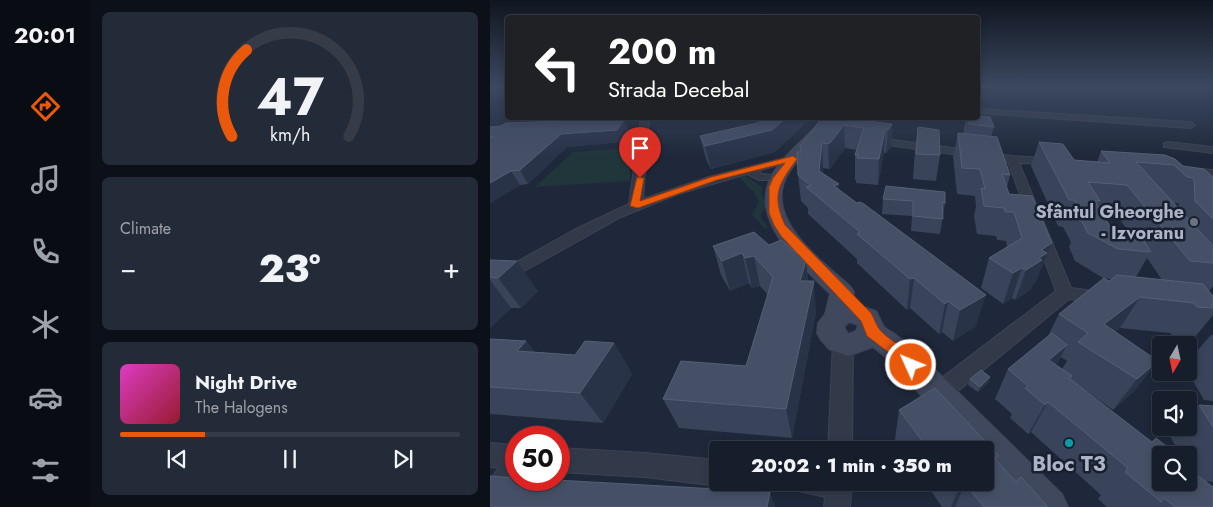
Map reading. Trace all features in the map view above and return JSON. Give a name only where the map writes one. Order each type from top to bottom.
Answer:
[{"type":"main road","points":[[829,120],[823,133],[793,159],[777,178],[772,200],[779,225],[853,313],[898,351],[1049,507]]},
{"type":"main road","points":[[844,344],[833,338],[830,333],[831,323],[853,313]]},
{"type":"street","points":[[980,111],[1191,125]]},
{"type":"street","points":[[635,206],[640,178],[644,120]]},
{"type":"street","points":[[857,138],[1012,159],[1062,162]]},
{"type":"street","points":[[1168,146],[1213,150]]},
{"type":"street","points":[[490,284],[583,231],[635,206],[700,183],[793,159]]},
{"type":"street","points":[[1012,159],[1065,293]]},
{"type":"street","points":[[749,170],[759,177],[777,178]]},
{"type":"street","points":[[1178,170],[1213,173]]},
{"type":"street","points":[[939,393],[1031,322],[1065,293],[1117,298]]},
{"type":"street","points":[[840,441],[844,344]]},
{"type":"street","points":[[490,455],[505,457]]},
{"type":"street","points":[[570,461],[645,465],[709,472]]},
{"type":"street","points":[[490,502],[505,481]]},
{"type":"green space","points":[[630,148],[630,181],[535,187],[573,152]]},
{"type":"green space","points":[[745,175],[763,188],[761,193],[767,205],[760,216],[768,228],[765,229],[752,214],[759,203],[756,195],[738,176]]},
{"type":"building","points":[[980,116],[990,117],[994,127],[969,124],[968,120],[980,120]]},
{"type":"building","points":[[623,120],[617,130],[561,134],[520,170],[511,171],[490,183],[490,139],[494,136],[490,137],[490,127],[501,126],[506,123]]},
{"type":"building","points":[[761,120],[784,120],[772,130],[705,146],[700,136],[757,123]]},
{"type":"building","points":[[818,120],[859,120],[892,124],[888,130],[885,129],[879,159],[857,158],[858,155],[855,155],[864,128],[844,125],[831,142],[828,144],[822,143],[819,171],[839,184],[834,186],[857,203],[864,204],[986,295],[960,310],[948,301],[945,304],[914,278],[910,279],[857,234],[860,232],[806,187],[811,186],[798,175],[797,152],[801,152],[800,146],[819,122]]},
{"type":"building","points":[[918,127],[939,130],[940,155],[916,154]]},
{"type":"building","points":[[958,133],[997,137],[1010,175],[1002,174],[1009,194],[1032,196],[1052,243],[1041,250],[1047,253],[1039,258],[1042,260],[1026,270],[1022,268],[1013,273],[989,258],[1022,238],[1014,212],[1005,212],[1004,208],[984,206],[981,188],[985,189],[980,169],[962,168]]},
{"type":"building","points":[[1039,142],[1063,144],[1074,160],[1110,163],[1101,151],[1165,155],[1175,159],[1183,166],[1204,169],[1213,177],[1213,219],[1195,201],[1194,178],[1187,177],[1174,165],[1136,162],[1213,246],[1213,263],[1190,261],[1127,185],[1088,182],[1100,201],[1095,201],[1114,233],[1140,235],[1151,252],[1118,249],[1088,233],[1081,220],[1087,220],[1074,200],[1069,200]]},
{"type":"building","points":[[886,186],[945,192],[945,203],[942,202],[943,219],[913,216],[913,201],[883,199]]},
{"type":"building","points":[[754,232],[769,245],[781,240],[806,261],[800,281],[814,281],[786,409],[663,399],[681,361],[746,366],[773,277],[754,256],[745,258],[742,253],[722,261],[713,246]]},
{"type":"building","points":[[490,260],[517,261],[498,278],[490,277]]},
{"type":"building","points":[[1117,275],[1203,284],[1213,296],[1213,305],[1211,305],[1213,308],[1197,307],[1194,303],[1140,297],[1104,324],[1152,357],[1152,366],[1137,379],[1078,342],[1088,333],[1059,314],[1104,278],[1109,281]]},
{"type":"building","points":[[1052,333],[1067,345],[1049,360],[1072,376],[1069,378],[1152,442],[1156,438],[1166,446],[1152,446],[1152,491],[1197,491],[1197,475],[1213,487],[1213,507],[1175,507],[1164,498],[1161,502],[1125,472],[1128,468],[1048,402],[1045,405],[1025,388],[1028,386],[1008,369]]},
{"type":"building","points":[[490,339],[526,341],[517,351],[575,355],[585,341],[614,343],[580,393],[490,387]]},
{"type":"building","points":[[981,370],[990,377],[980,387],[970,379]]},
{"type":"building","points":[[935,388],[985,441],[922,441],[899,410]]},
{"type":"building","points":[[1199,405],[1213,406],[1213,427]]},
{"type":"building","points":[[994,451],[999,456],[995,459],[1016,482],[1021,477],[1048,507],[984,507],[971,491],[994,491]]},
{"type":"building","points":[[490,476],[505,477],[505,491],[570,491],[570,481],[709,489],[709,491],[770,492],[767,507],[490,507]]},
{"type":"place","name":"Sfântul Gheorghe - Izvoranu","points":[[1194,222]]},
{"type":"place","name":"Bloc T3","points":[[1069,443]]},
{"type":"route","points":[[640,178],[635,206],[714,178],[793,159],[777,178],[773,187],[774,213],[779,225],[785,234],[861,314],[870,321],[872,332],[898,351],[911,365]]}]
